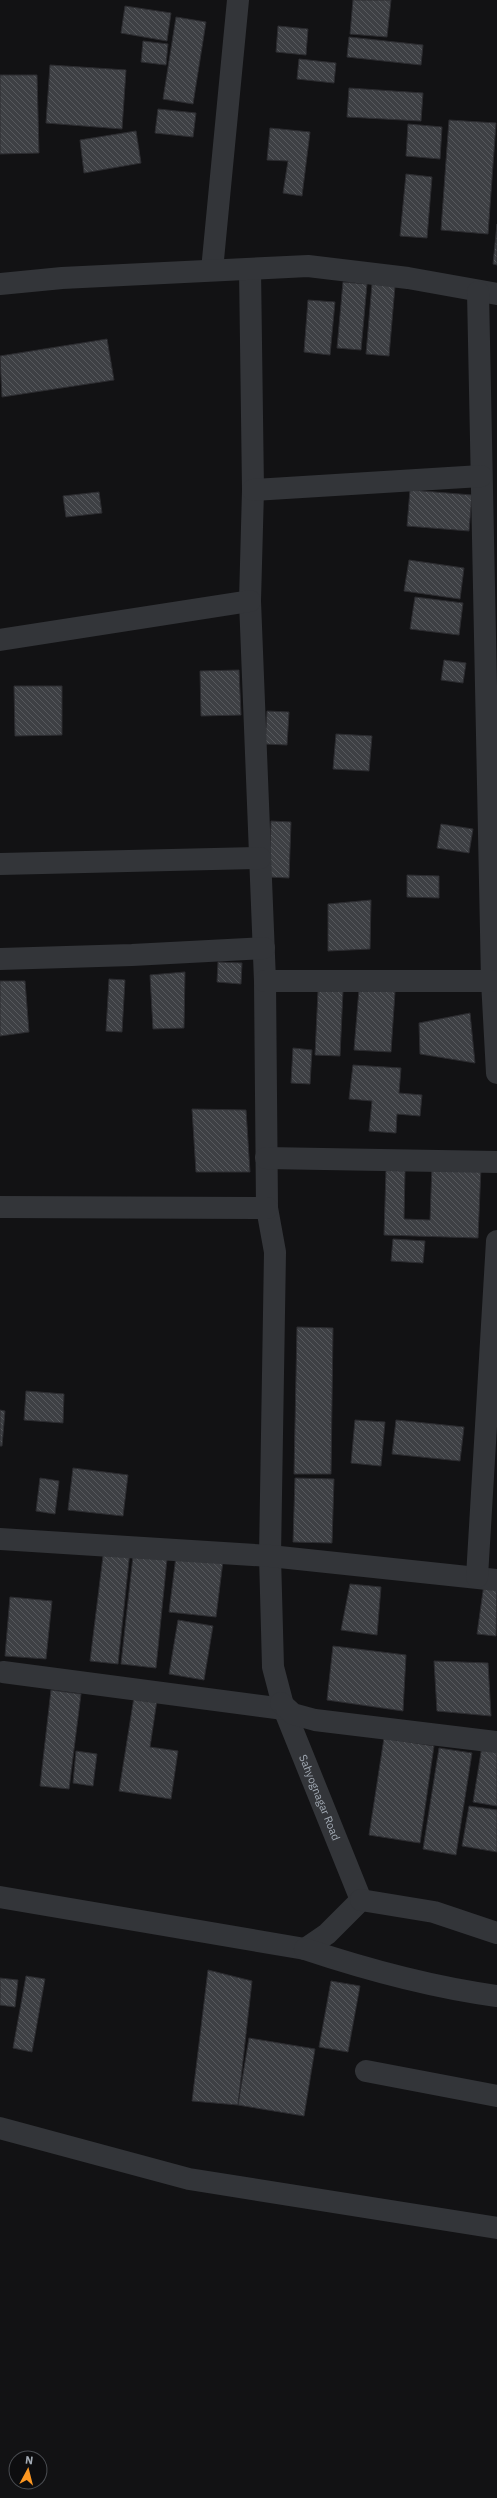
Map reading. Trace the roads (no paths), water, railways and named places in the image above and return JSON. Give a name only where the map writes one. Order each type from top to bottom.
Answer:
[{"type":"street","points":[[212,270],[238,0]]},
{"type":"street","points":[[0,284],[62,278],[308,266],[408,278],[488,293],[489,440],[481,476],[492,981],[497,1073]]},
{"type":"street","name":"Sahyognagar Road","points":[[250,269],[253,490],[250,602],[264,948],[266,1208],[275,1252],[270,1556],[272,1667],[283,1706],[361,1900]]},
{"type":"street","points":[[253,490],[481,476]]},
{"type":"street","points":[[0,640],[250,602]]},
{"type":"street","points":[[0,864],[260,858]]},
{"type":"street","points":[[0,959],[132,955],[264,948]]},
{"type":"street","points":[[264,981],[492,981]]},
{"type":"street","points":[[266,1158],[497,1162]]},
{"type":"street","points":[[0,1207],[266,1208]]},
{"type":"street","points":[[0,1538],[270,1556],[487,1578],[497,1241]]},
{"type":"street","points":[[3,1672],[283,1706],[293,1714],[315,1720],[497,1742]]},
{"type":"street","points":[[0,1897],[305,1949],[365,1970],[468,1992],[497,1996]]},
{"type":"street","points":[[305,1949],[327,1934],[361,1900],[434,1912],[497,1932]]},
{"type":"street","points":[[366,2071],[497,2096]]},
{"type":"street","points":[[0,2128],[189,2179],[497,2228]]}]
